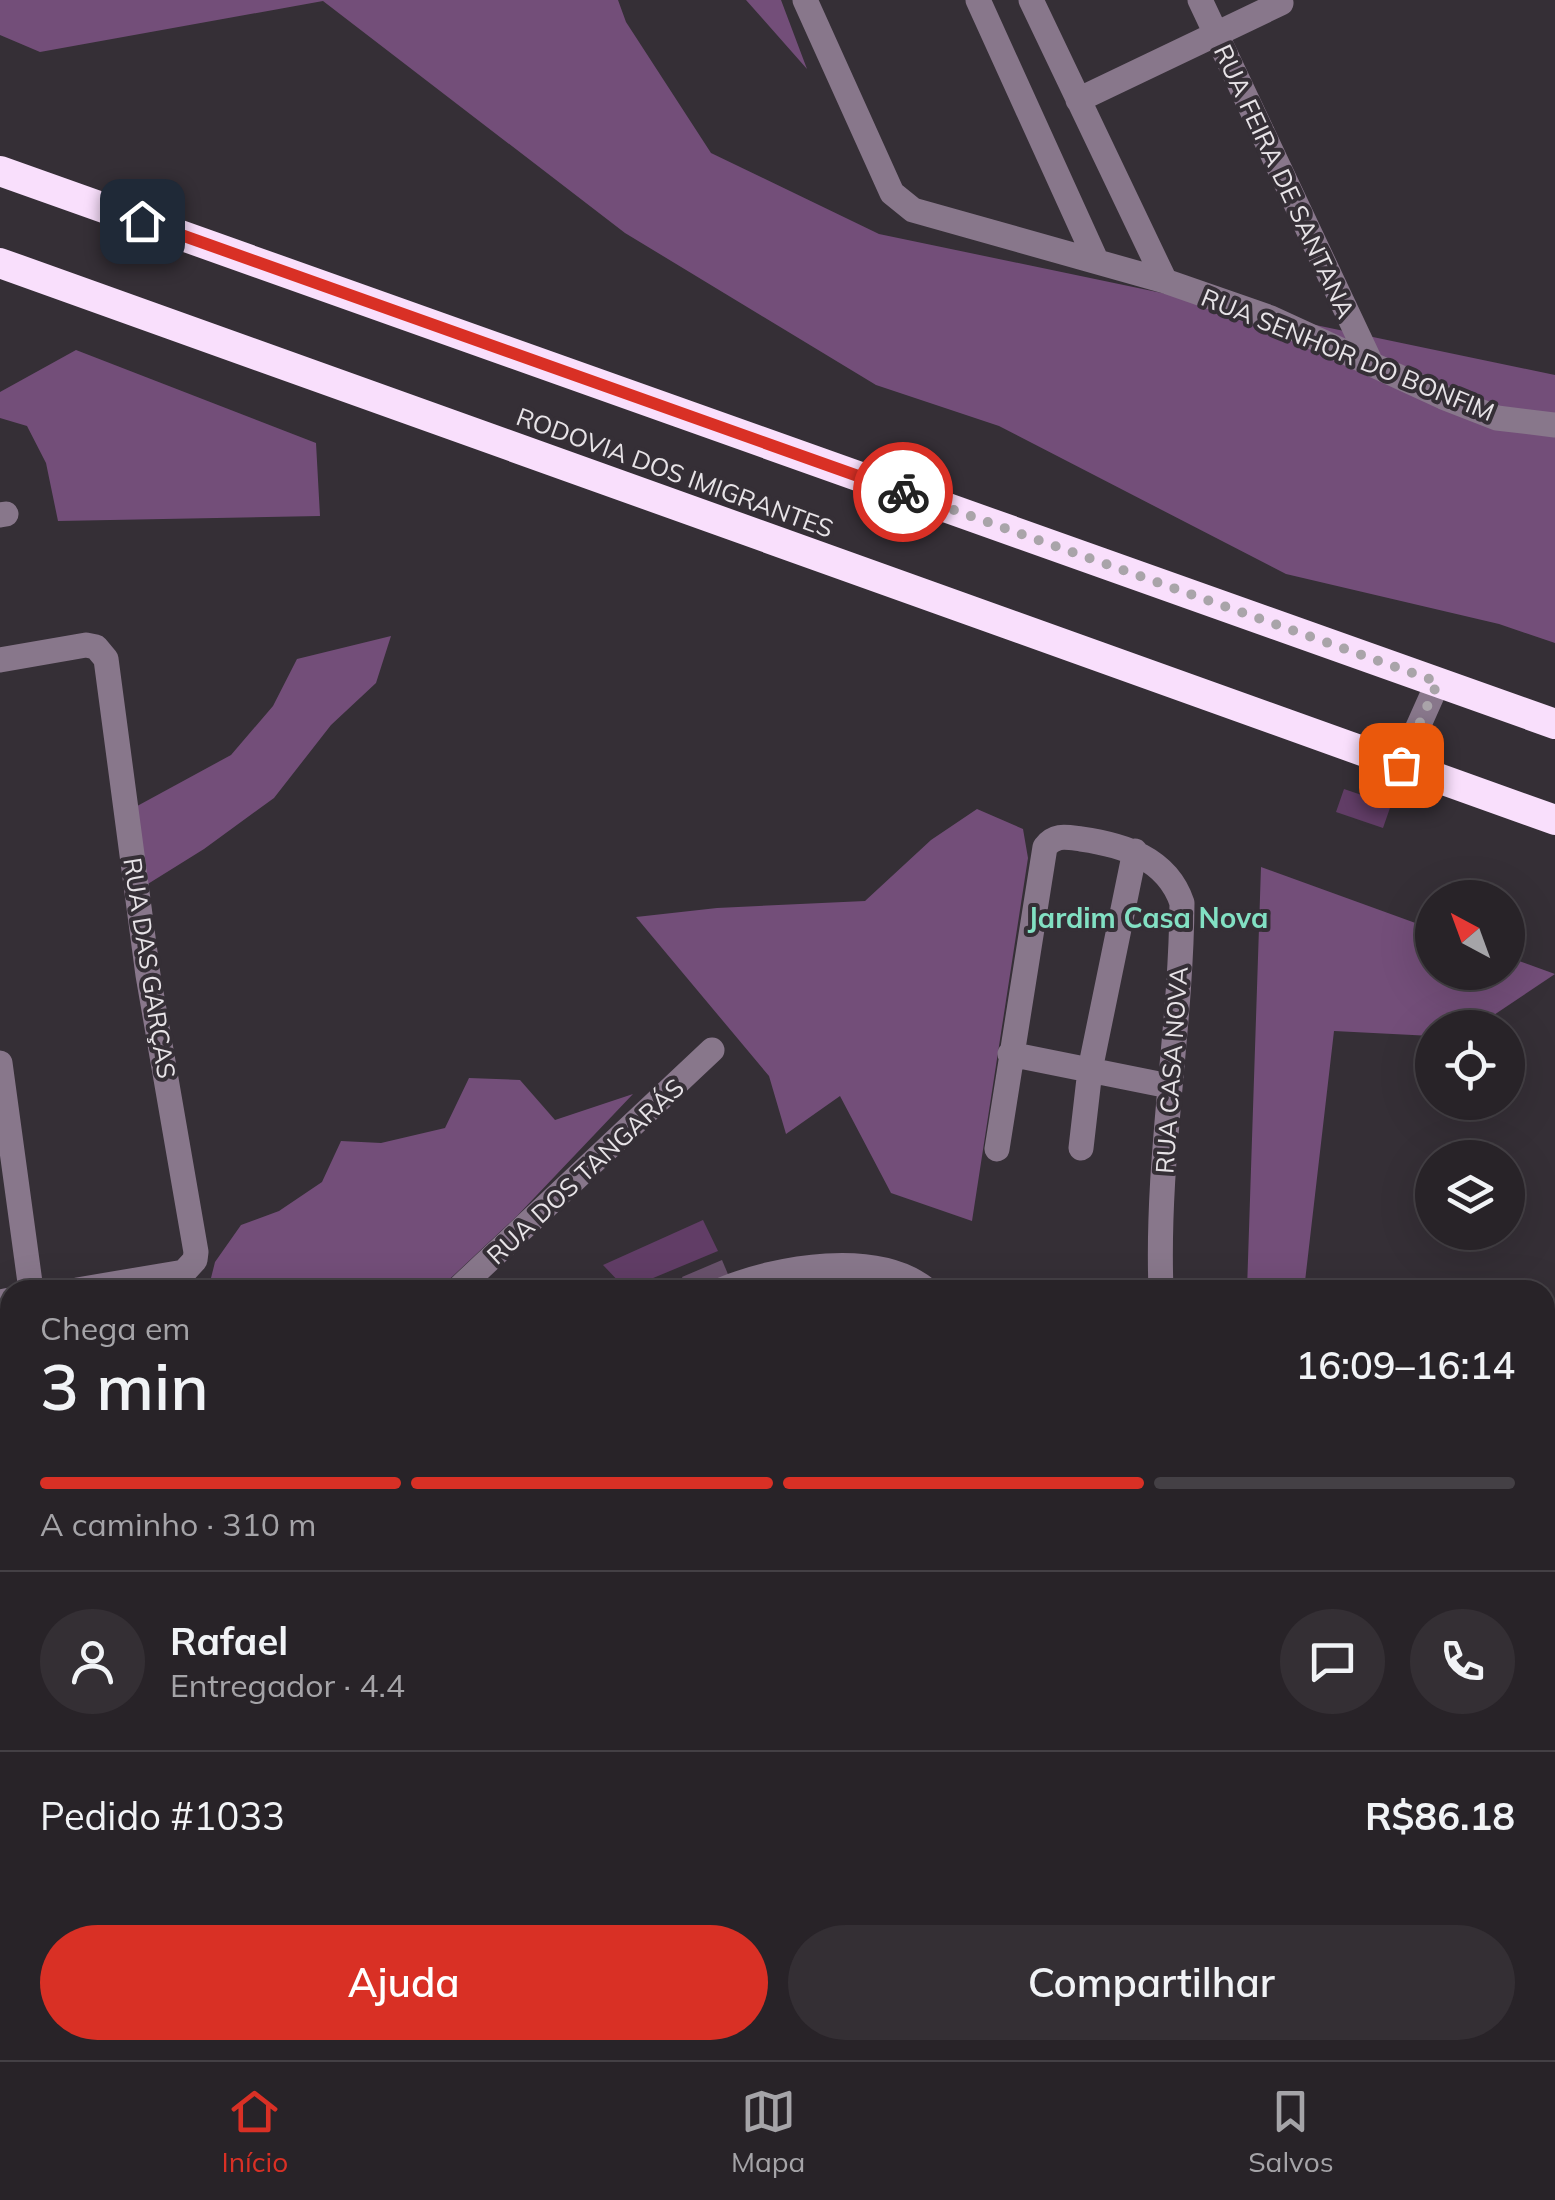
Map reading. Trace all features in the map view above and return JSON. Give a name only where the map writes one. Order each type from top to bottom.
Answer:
[{"type":"highway","points":[[0,171],[1555,724]]},
{"type":"highway","name":"RODOVIA DOS IMIGRANTES","points":[[0,262],[1555,820]]},
{"type":"street","name":"RUA SENHOR DO BONFIM","points":[[805,0],[892,193],[913,210],[1165,280],[1271,318],[1497,418],[1555,425]]},
{"type":"street","points":[[978,0],[1096,260]]},
{"type":"street","points":[[1031,0],[1165,280]]},
{"type":"street","name":"RUA FEIRA DE SANTANA","points":[[1200,0],[1370,361]]},
{"type":"street","points":[[1078,100],[1281,3]]},
{"type":"street","name":"RUA DAS GARÇAS","points":[[0,660],[86,645],[96,646],[106,658],[148,975],[196,1252],[191,1267],[184,1272],[137,1280]]},
{"type":"street","points":[[1401,765],[1438,682]]},
{"type":"street","name":"RUA CASA NOVA","points":[[997,1150],[1045,848],[1061,837],[1117,844],[1135,851],[1169,878],[1182,903],[1159,1243],[1161,1280]]},
{"type":"street","points":[[1081,1148],[1090,1070],[1135,851]]},
{"type":"street","name":"RUA DOS TANGARÁS","points":[[468,1280],[712,1050]]},
{"type":"street","points":[[1010,1054],[1169,1086]]},
{"type":"street","points":[[0,1063],[4,1141],[30,1280]]},
{"type":"street","points":[[745,1280],[796,1268],[852,1266],[914,1280]]},
{"type":"shaded area","points":[[0,0],[618,0],[626,22],[711,153],[879,234],[1555,375],[1555,643],[1499,624],[1286,574],[999,426],[876,385],[625,233],[323,1],[40,52],[0,35]]},
{"type":"shaded area","points":[[746,0],[781,0],[807,69]]},
{"type":"shaded area","points":[[76,350],[316,443],[320,516],[58,521],[46,463],[27,426],[0,418],[0,392]]},
{"type":"shaded area","points":[[391,636],[376,683],[331,725],[274,798],[143,887],[128,811],[231,755],[273,706],[297,659]]},
{"type":"shaded area","points":[[977,809],[1023,829],[1028,858],[972,1221],[891,1193],[840,1096],[786,1134],[769,1076],[636,917],[717,908],[865,901],[931,840]]},
{"type":"shaded area","points":[[1261,867],[1415,923],[1415,990],[1525,990],[1525,963],[1555,974],[1501,1010],[1415,1010],[1415,1035],[1334,1031],[1305,1280],[1247,1280]]},
{"type":"shaded area","points":[[469,1078],[520,1080],[555,1120],[633,1094],[517,1216],[449,1280],[210,1280],[215,1262],[241,1225],[279,1211],[322,1182],[341,1141],[381,1143],[445,1128]]},
{"type":"shaded area","points":[[722,1260],[730,1279],[683,1280],[682,1277]]},
{"type":"building","points":[[1344,789],[1391,805],[1383,828],[1336,812]]},
{"type":"building","points":[[703,1220],[718,1251],[648,1280],[617,1280],[603,1265]]},
{"type":"way so far","points":[[903,492],[1438,682],[1401,765]]},
{"type":"district","name":"Jardim Casa Nova","points":[[1148,917]]},
{"type":"route","points":[[142,221],[903,492]]}]
